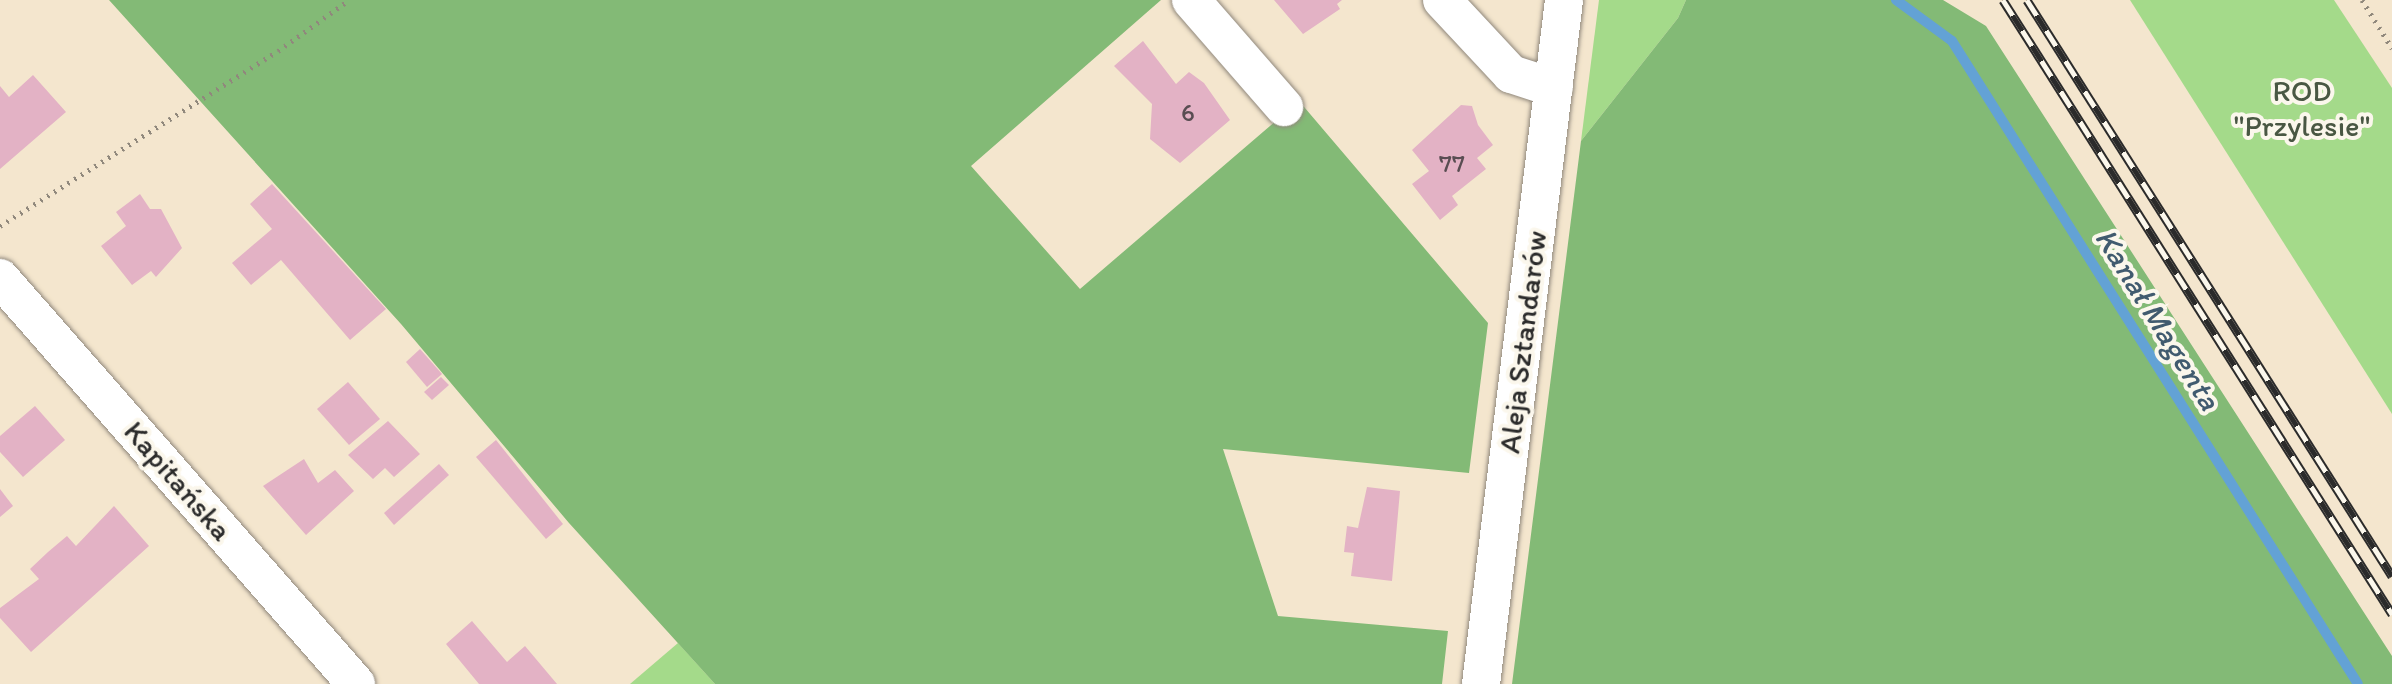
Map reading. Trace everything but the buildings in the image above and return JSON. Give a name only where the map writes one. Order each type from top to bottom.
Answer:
[{"type":"street","points":[[1191,0],[1284,107]]},
{"type":"street","points":[[1442,0],[1511,74],[1554,88]]},
{"type":"street","name":"Aleja Sztandarów","points":[[1481,684],[1564,0]]},
{"type":"street","name":"Kapitańska","points":[[0,278],[356,684]]},
{"type":"path","points":[[0,226],[278,51],[349,0]]},
{"type":"path","points":[[2362,0],[2392,48]]},
{"type":"green space","points":[[109,0],[1161,0],[971,166],[1080,289],[1299,101],[1488,323],[1469,473],[1223,449],[1278,616],[1448,631],[1442,684],[715,684],[569,523],[401,324]]},
{"type":"green space","points":[[1599,0],[1686,0],[1678,18],[1581,141]]},
{"type":"green space","points":[[1686,0],[1943,0],[1986,26],[2392,656],[2392,684],[1512,684],[1581,141],[1678,18]]},
{"type":"green space","name":"ROD \"Przylesie\"","points":[[2130,0],[2334,0],[2392,88],[2392,414]]},
{"type":"green space","points":[[678,643],[715,684],[630,684]]},
{"type":"waterway","name":"Kanał Magenta","points":[[1896,0],[1952,41],[2358,684]]},
{"type":"railway","points":[[2003,0],[2392,614]]},
{"type":"railway","points":[[2027,0],[2392,576]]}]
